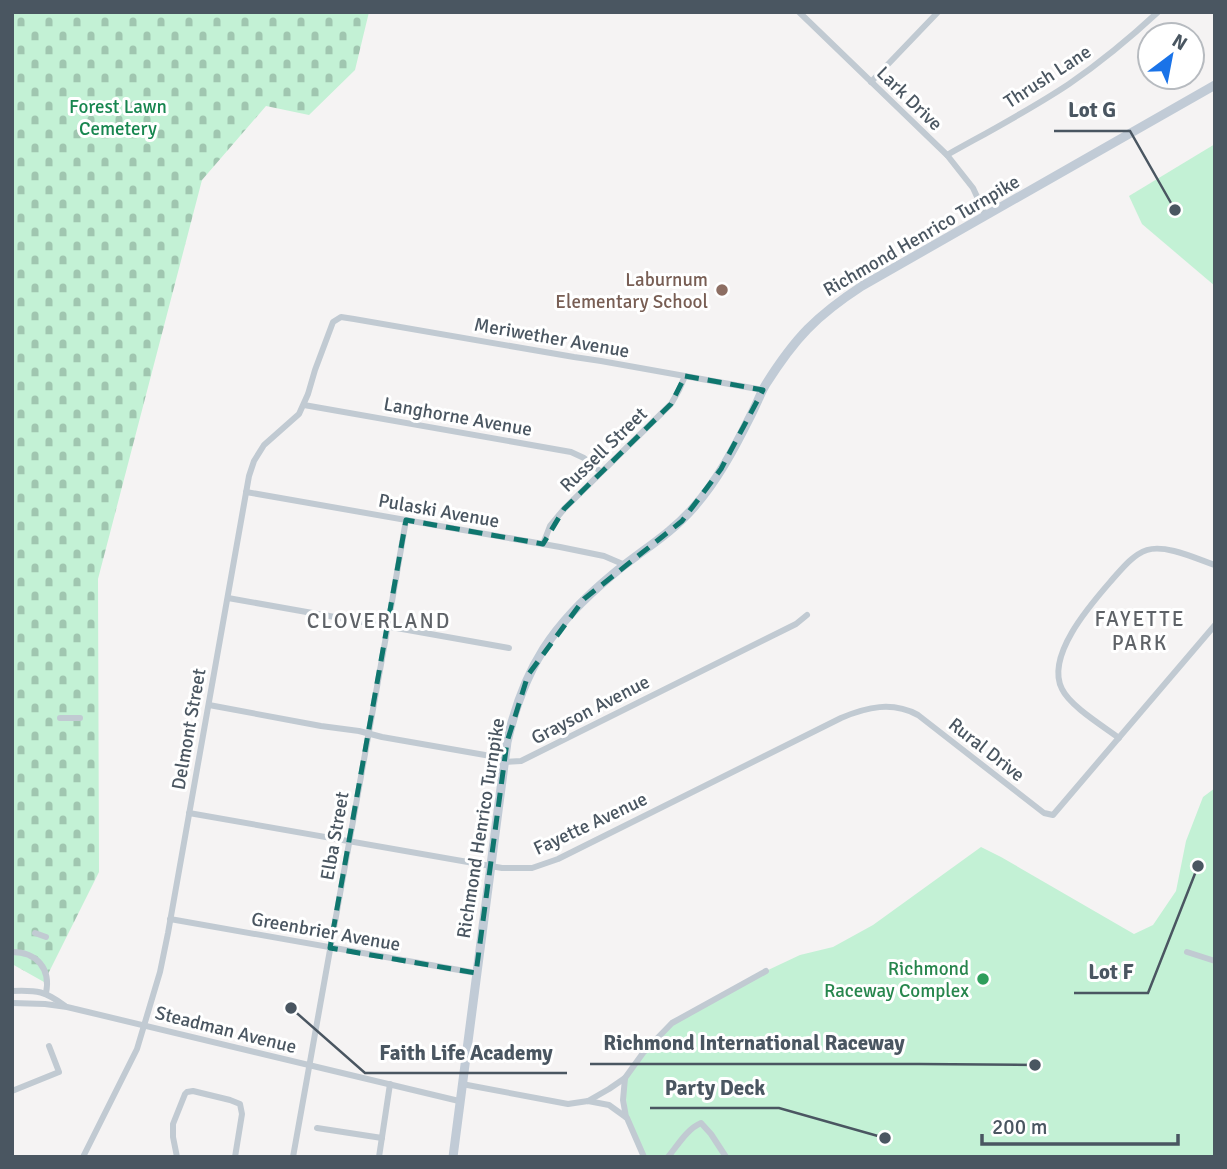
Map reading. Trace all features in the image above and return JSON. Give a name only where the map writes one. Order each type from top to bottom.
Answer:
[{"type":"main road","name":"Richmond Henrico Turnpike","points":[[453,1157],[504,762],[522,688],[553,635],[572,611],[611,575],[669,532],[695,506],[730,455],[763,390],[796,341],[817,318],[862,286],[1215,85]]},
{"type":"street","name":"Lark Drive","points":[[799,12],[947,155],[973,188],[986,216]]},
{"type":"street","points":[[871,82],[938,12]]},
{"type":"street","name":"Thrush Lane","points":[[947,155],[1069,83],[1114,50],[1158,12]]},
{"type":"street","name":"Meriwether Avenue","points":[[337,319],[354,318],[763,390]]},
{"type":"street","name":"Delmont Street","points":[[83,1157],[134,1057],[160,972],[249,476],[257,455],[272,437],[297,418],[304,405],[330,327],[337,319]]},
{"type":"street","name":"Russell Street","points":[[543,544],[554,520],[671,404],[685,376]]},
{"type":"street","name":"Langhorne Avenue","points":[[304,405],[571,452],[584,458],[601,472]]},
{"type":"street","name":"Pulaski Avenue","points":[[246,492],[543,544],[604,556],[625,565]]},
{"type":"street","name":"Elba Street","points":[[293,1157],[406,520]]},
{"type":"street","points":[[1215,565],[1161,549],[1148,549],[1138,554],[1094,601],[1072,632],[1059,671],[1061,689],[1069,700],[1119,738],[1215,625]]},
{"type":"street","points":[[228,598],[509,649]]},
{"type":"street","name":"Grayson Avenue","points":[[504,762],[522,761],[796,624],[807,615]]},
{"type":"street","points":[[209,705],[485,755],[504,762]]},
{"type":"street","name":"Fayette Avenue","points":[[189,813],[490,866],[524,869],[558,859],[841,718],[872,708],[903,708]]},
{"type":"street","name":"Rural Drive","points":[[903,708],[918,715],[1044,814],[1050,815],[1055,813],[1119,738]]},
{"type":"street","points":[[60,718],[80,718]]},
{"type":"street","name":"Greenbrier Avenue","points":[[170,919],[476,973]]},
{"type":"street","points":[[35,933],[46,937]]},
{"type":"street","points":[[12,952],[29,956],[42,966],[48,979],[46,993]]},
{"type":"street","points":[[1187,952],[1215,961]]},
{"type":"street","points":[[462,1084],[568,1104],[587,1101],[625,1078],[643,1053],[673,1023],[766,971]]},
{"type":"street","points":[[12,991],[46,993],[67,1007]]},
{"type":"street","points":[[12,1003],[67,1007]]},
{"type":"street","name":"Steadman Avenue","points":[[67,1007],[459,1101]]},
{"type":"street","points":[[12,1091],[59,1072],[49,1046]]},
{"type":"street","points":[[625,1078],[625,1117],[644,1157]]},
{"type":"street","points":[[379,1157],[390,1084]]},
{"type":"street","points":[[177,1157],[173,1120],[185,1094],[193,1091],[240,1104],[242,1114],[235,1157]]},
{"type":"street","points":[[587,1101],[609,1105],[625,1117]]},
{"type":"street","points":[[668,1157],[687,1133],[701,1123],[726,1157]]},
{"type":"street","points":[[317,1128],[382,1139]]},
{"type":"highlighted area","points":[[685,376],[763,390],[721,469],[682,521],[584,599],[528,675],[507,742],[476,973],[330,948],[406,520],[543,544],[564,509],[671,404]]},
{"type":"green space","name":"Forest Lawn Cemetery","points":[[12,12],[369,12],[355,70],[309,115],[266,106],[202,180],[98,579],[99,872],[44,982],[12,964]]},
{"type":"green space","points":[[1215,144],[1215,286],[1142,224],[1129,196]]},
{"type":"green space","name":"Richmond Raceway Complex","points":[[1215,788],[1215,1157],[644,1157],[627,1118],[625,1078],[672,1023],[766,971],[800,955],[833,947],[873,925],[981,847],[1134,934],[1153,925],[1176,891],[1186,841],[1203,797]]},
{"type":"place","name":"Lot G","points":[[1175,210]]},
{"type":"place","name":"Laburnum Elementary School","points":[[722,290]]},
{"type":"place","name":"Lot F","points":[[1198,866]]},
{"type":"place","name":"Richmond Raceway Complex","points":[[983,979]]},
{"type":"place","name":"Faith Life Academy","points":[[291,1008]]},
{"type":"place","name":"Richmond International Raceway","points":[[1035,1065]]},
{"type":"place","name":"Party Deck","points":[[885,1138]]},
{"type":"district","name":"CLOVERLAND","points":[[379,621]]},
{"type":"district","name":"FAYETTE PARK","points":[[1140,631]]}]
